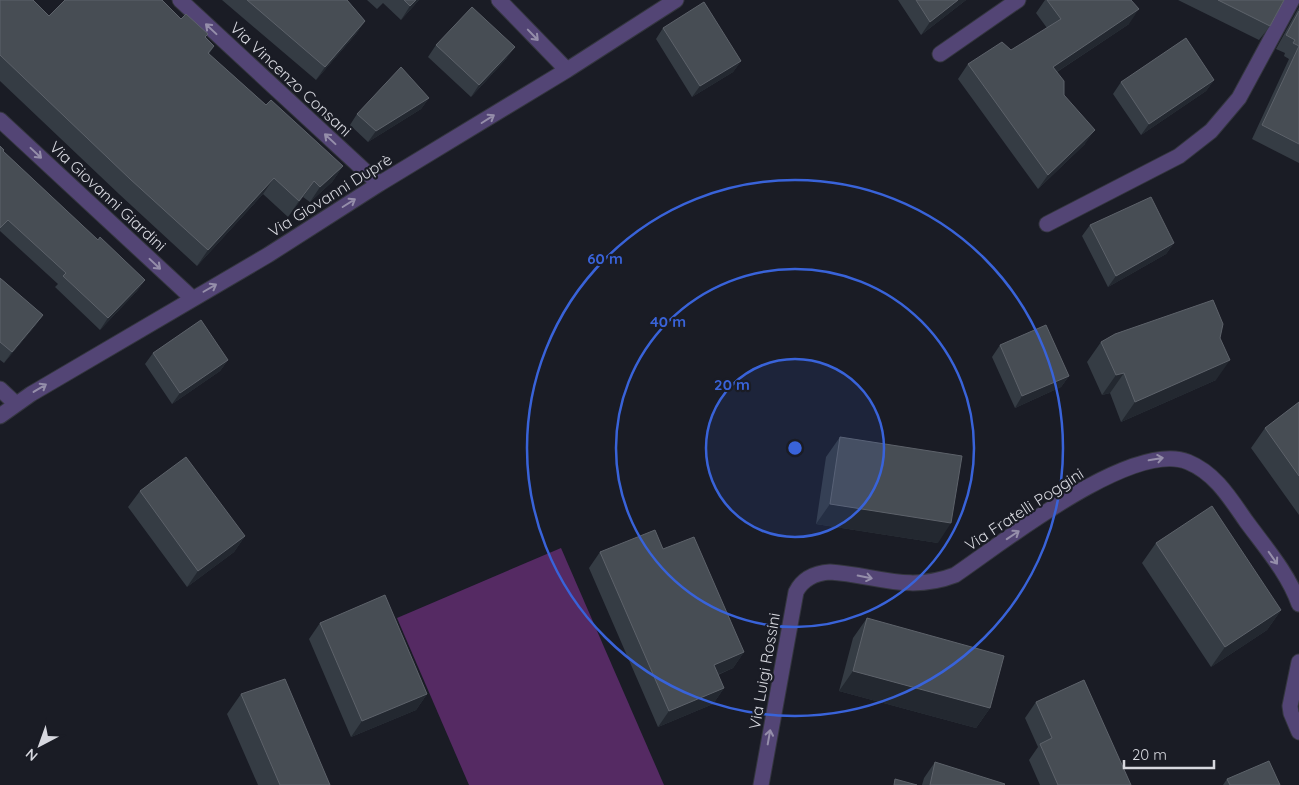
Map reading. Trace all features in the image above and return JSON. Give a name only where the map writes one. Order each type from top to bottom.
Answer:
[{"type":"street","name":"Via Vincenzo Consani","points":[[180,0],[379,184]]},
{"type":"street","points":[[499,0],[566,70]]},
{"type":"street","name":"Via Giovanni Duprè","points":[[0,416],[31,394],[268,255],[676,0]]},
{"type":"street","points":[[940,54],[1018,0]]},
{"type":"street","points":[[1047,224],[1179,156],[1211,131],[1239,98],[1292,0]]},
{"type":"street","name":"Via Giovanni Giardini","points":[[0,120],[192,298]]},
{"type":"street","points":[[0,389],[16,404]]},
{"type":"street","name":"Via Fratelli Poggini","points":[[817,573],[844,572],[912,584],[941,580],[955,575],[1061,502],[1088,486],[1142,462],[1164,458],[1189,462],[1214,479],[1227,493],[1287,578],[1299,604]]},
{"type":"street","name":"Via Luigi Rossini","points":[[761,785],[796,592],[799,585],[817,573]]},
{"type":"street","points":[[1299,662],[1290,706],[1299,732]]},
{"type":"shaded area","points":[[561,548],[664,785],[469,785],[397,618]]},
{"type":"building","points":[[0,0],[33,0],[49,16],[65,0],[162,0],[181,19],[186,14],[208,34],[205,37],[214,46],[208,53],[266,105],[271,100],[343,166],[320,187],[314,181],[299,201],[274,178],[208,250],[130,179],[0,55]]},
{"type":"building","points":[[247,0],[347,0],[365,21],[325,67]]},
{"type":"building","points":[[404,0],[416,0],[410,6]]},
{"type":"building","points":[[916,0],[958,0],[930,22]]},
{"type":"building","points":[[1047,0],[1131,0],[1139,9],[1053,67],[1064,81],[1064,95],[1095,130],[1048,175],[968,64],[1002,42],[1011,50],[1061,19]]},
{"type":"building","points":[[1218,0],[1284,0],[1270,26]]},
{"type":"building","points":[[704,2],[741,61],[700,86],[663,28]]},
{"type":"building","points":[[472,7],[515,47],[479,85],[436,45]]},
{"type":"building","points":[[1299,11],[1299,46],[1293,43],[1295,40],[1286,35]]},
{"type":"building","points":[[1186,38],[1214,80],[1149,124],[1121,82]]},
{"type":"building","points":[[1299,46],[1299,144],[1262,125]]},
{"type":"building","points":[[401,67],[429,98],[376,131],[357,114]]},
{"type":"building","points":[[0,146],[3,151],[98,240],[100,237],[145,280],[108,318],[63,276],[66,273],[8,220],[0,228]]},
{"type":"building","points":[[1151,197],[1174,243],[1116,276],[1090,225]]},
{"type":"building","points":[[0,278],[43,315],[12,352],[0,342]]},
{"type":"building","points":[[1213,300],[1223,324],[1220,338],[1230,360],[1135,402],[1124,373],[1116,375],[1101,342],[1115,334]]},
{"type":"building","points":[[201,320],[228,360],[180,393],[153,353]]},
{"type":"building","points":[[1046,325],[1069,376],[1022,396],[1000,345]]},
{"type":"building","points":[[1299,402],[1299,476],[1265,428]]},
{"type":"building","points":[[840,437],[962,456],[951,523],[830,504]]},
{"type":"building","points":[[186,457],[245,536],[198,571],[140,491]]},
{"type":"building","points":[[1212,506],[1281,610],[1225,647],[1156,543]]},
{"type":"building","points":[[655,530],[663,549],[694,537],[744,652],[714,665],[724,688],[669,711],[600,552]]},
{"type":"building","points":[[385,595],[427,694],[362,721],[320,623]]},
{"type":"building","points":[[867,618],[1004,656],[990,708],[853,671]]},
{"type":"building","points":[[285,679],[330,785],[280,785],[241,694]]},
{"type":"building","points":[[1084,680],[1131,785],[1058,785],[1040,744],[1052,738],[1036,702]]},
{"type":"building","points":[[1269,761],[1280,785],[1230,785],[1227,779]]},
{"type":"building","points":[[935,762],[1005,784],[930,785]]},
{"type":"building","points":[[895,779],[917,785],[894,785]]}]
